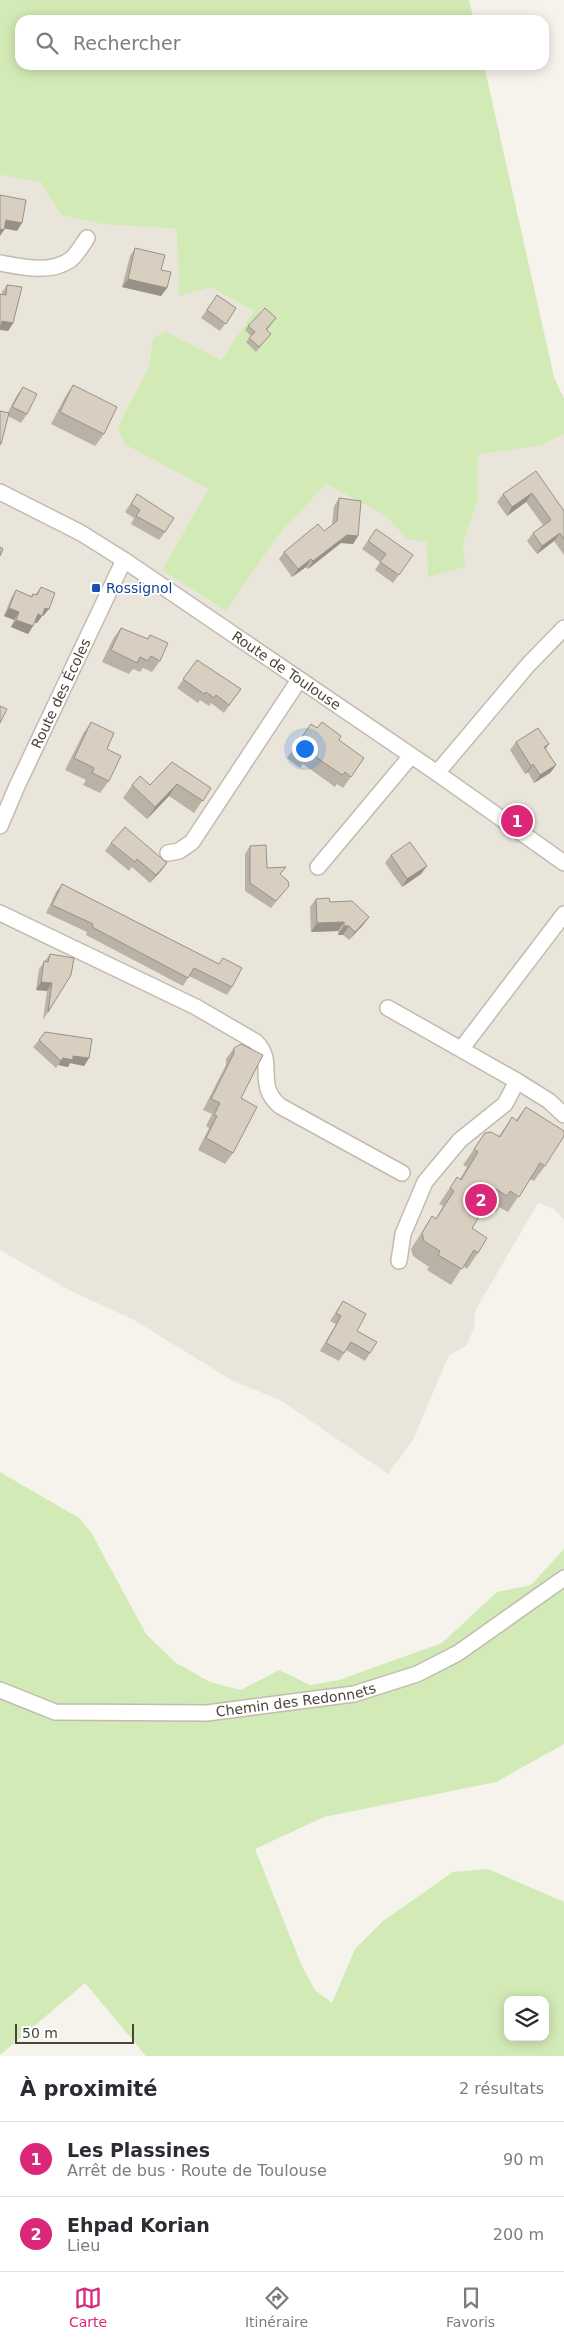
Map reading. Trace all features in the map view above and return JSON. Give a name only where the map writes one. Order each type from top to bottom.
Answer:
[{"type":"street","points":[[0,263],[27,268],[55,268],[71,259],[87,238]]},
{"type":"street","name":"Route de Toulouse","points":[[0,492],[81,533],[124,560],[436,773],[564,863]]},
{"type":"street","name":"Route des Écoles","points":[[0,826],[16,786],[124,560]]},
{"type":"street","points":[[436,773],[528,665],[564,628]]},
{"type":"street","points":[[168,853],[179,851],[192,842],[300,680]]},
{"type":"street","points":[[318,867],[411,756]]},
{"type":"street","points":[[0,913],[196,1007],[256,1042],[263,1050],[266,1061],[267,1087],[271,1098],[280,1106],[402,1173]]},
{"type":"street","points":[[462,1048],[564,914]]},
{"type":"street","points":[[388,1008],[517,1080],[549,1101],[564,1115]]},
{"type":"street","points":[[399,1261],[403,1234],[425,1182],[460,1140],[505,1104],[517,1080]]},
{"type":"street","name":"Chemin des Redonnets","points":[[0,1690],[55,1712],[206,1713],[354,1694],[417,1674],[458,1653],[564,1578]]},
{"type":"shaded area","points":[[0,175],[41,182],[61,215],[102,224],[177,229],[210,287],[254,311],[221,360],[165,331],[153,339],[149,366],[118,427],[124,444],[210,489],[162,570],[226,611],[280,533],[326,484],[386,516],[407,539],[463,544],[478,500],[478,455],[542,445],[564,434],[564,1220],[554,1209],[538,1203],[475,1311],[474,1328],[466,1346],[449,1355],[413,1440],[388,1474],[280,1400],[233,1381],[134,1320],[71,1291],[0,1250]]},
{"type":"green space","points":[[0,0],[469,0],[473,15],[15,15],[15,70],[485,70],[554,377],[564,399],[564,434],[542,445],[478,455],[478,500],[463,544],[465,567],[428,577],[427,542],[407,539],[386,516],[326,484],[280,533],[226,611],[162,570],[209,489],[124,444],[118,427],[149,366],[153,339],[165,331],[221,360],[254,311],[210,287],[179,296],[177,229],[102,224],[61,215],[41,182],[0,175]]},
{"type":"green space","points":[[0,1472],[79,1518],[92,1534],[146,1634],[176,1663],[210,1682],[241,1690],[279,1670],[310,1685],[339,1680],[442,1643],[497,1592],[531,1585],[564,1549],[564,1744],[496,1782],[324,1817],[255,1849],[301,1964],[315,1990],[332,2003],[355,1949],[383,1921],[453,1872],[488,1869],[564,1902],[564,2056],[146,2056],[85,1983],[0,2055]]},
{"type":"building","points":[[0,195],[26,200],[22,223],[6,220],[4,230],[0,229]]},
{"type":"building","points":[[135,248],[165,255],[161,270],[171,272],[167,288],[128,279]]},
{"type":"building","points":[[7,285],[22,287],[13,323],[2,321],[1,326],[0,294],[6,295]]},
{"type":"building","points":[[217,295],[236,308],[226,324],[207,310]]},
{"type":"building","points":[[265,308],[276,318],[266,329],[271,334],[259,347],[249,338],[255,332],[248,326]]},
{"type":"building","points":[[73,385],[117,407],[104,434],[60,412]]},
{"type":"building","points":[[23,387],[37,394],[27,414],[12,407]]},
{"type":"building","points":[[0,411],[9,413],[1,444],[0,444]]},
{"type":"building","points":[[536,471],[564,511],[564,539],[560,533],[542,546],[533,533],[551,520],[532,493],[512,507],[503,494]]},
{"type":"building","points":[[137,494],[174,518],[165,532],[136,516],[140,510],[131,504]]},
{"type":"building","points":[[339,498],[361,501],[358,536],[347,535],[313,561],[311,559],[298,569],[284,552],[318,524],[324,531],[337,521]]},
{"type":"building","points":[[376,529],[413,555],[399,575],[380,562],[386,554],[368,541]]},
{"type":"building","points":[[41,587],[55,593],[49,609],[45,608],[42,616],[38,614],[33,626],[16,620],[19,612],[9,608],[16,590],[32,597],[33,594],[37,595]]},
{"type":"building","points":[[121,628],[148,639],[150,635],[168,643],[160,661],[151,656],[148,661],[140,657],[137,663],[111,650]]},
{"type":"building","points":[[197,660],[241,689],[229,705],[216,695],[214,698],[206,692],[204,694],[183,679]]},
{"type":"building","points":[[0,706],[7,709],[0,723]]},
{"type":"building","points":[[91,722],[114,733],[107,749],[121,756],[109,781],[92,773],[94,768],[74,758]]},
{"type":"building","points":[[322,722],[341,736],[339,740],[364,758],[351,777],[345,772],[342,775],[310,753],[308,756],[295,747],[311,724],[317,728]]},
{"type":"building","points":[[538,728],[549,744],[544,747],[556,765],[540,775],[533,764],[531,766],[516,742]]},
{"type":"building","points":[[172,762],[211,788],[203,801],[177,784],[155,807],[132,785],[140,776],[150,785]]},
{"type":"building","points":[[125,827],[167,863],[156,875],[137,859],[135,862],[111,843]]},
{"type":"building","points":[[410,842],[427,866],[407,879],[391,855]]},
{"type":"building","points":[[266,845],[267,868],[286,867],[280,874],[288,881],[289,886],[276,901],[250,883],[250,846]]},
{"type":"building","points":[[62,884],[219,964],[223,958],[242,968],[232,987],[194,968],[188,978],[92,927],[93,924],[52,905]]},
{"type":"building","points":[[329,898],[330,902],[352,901],[369,917],[355,932],[349,926],[344,926],[344,922],[317,923],[316,899]]},
{"type":"building","points":[[50,954],[74,958],[71,975],[48,1012],[52,983],[41,982],[44,961],[48,962]]},
{"type":"building","points":[[45,1032],[92,1039],[89,1058],[73,1056],[73,1060],[63,1058],[61,1061],[39,1040]]},
{"type":"building","points":[[241,1044],[263,1055],[241,1098],[257,1107],[233,1153],[206,1138],[217,1116],[214,1115],[220,1103],[211,1099],[234,1053],[234,1048]]},
{"type":"building","points":[[526,1107],[564,1131],[564,1136],[545,1166],[540,1163],[519,1197],[510,1191],[507,1196],[496,1189],[472,1228],[487,1238],[478,1253],[474,1250],[462,1269],[438,1255],[440,1251],[424,1241],[422,1233],[432,1216],[436,1219],[454,1191],[450,1188],[457,1177],[461,1180],[478,1152],[474,1149],[485,1133],[491,1132],[500,1137],[512,1117],[517,1121]]},
{"type":"building","points":[[343,1301],[366,1314],[357,1331],[377,1342],[370,1353],[351,1342],[344,1353],[326,1343],[341,1316],[336,1313]]},
{"type":"place","name":"Rossignol","points":[[96,588]]},
{"type":"place","name":"Les Plassines","points":[[517,821]]},
{"type":"place","name":"Ehpad Korian","points":[[481,1200]]}]
